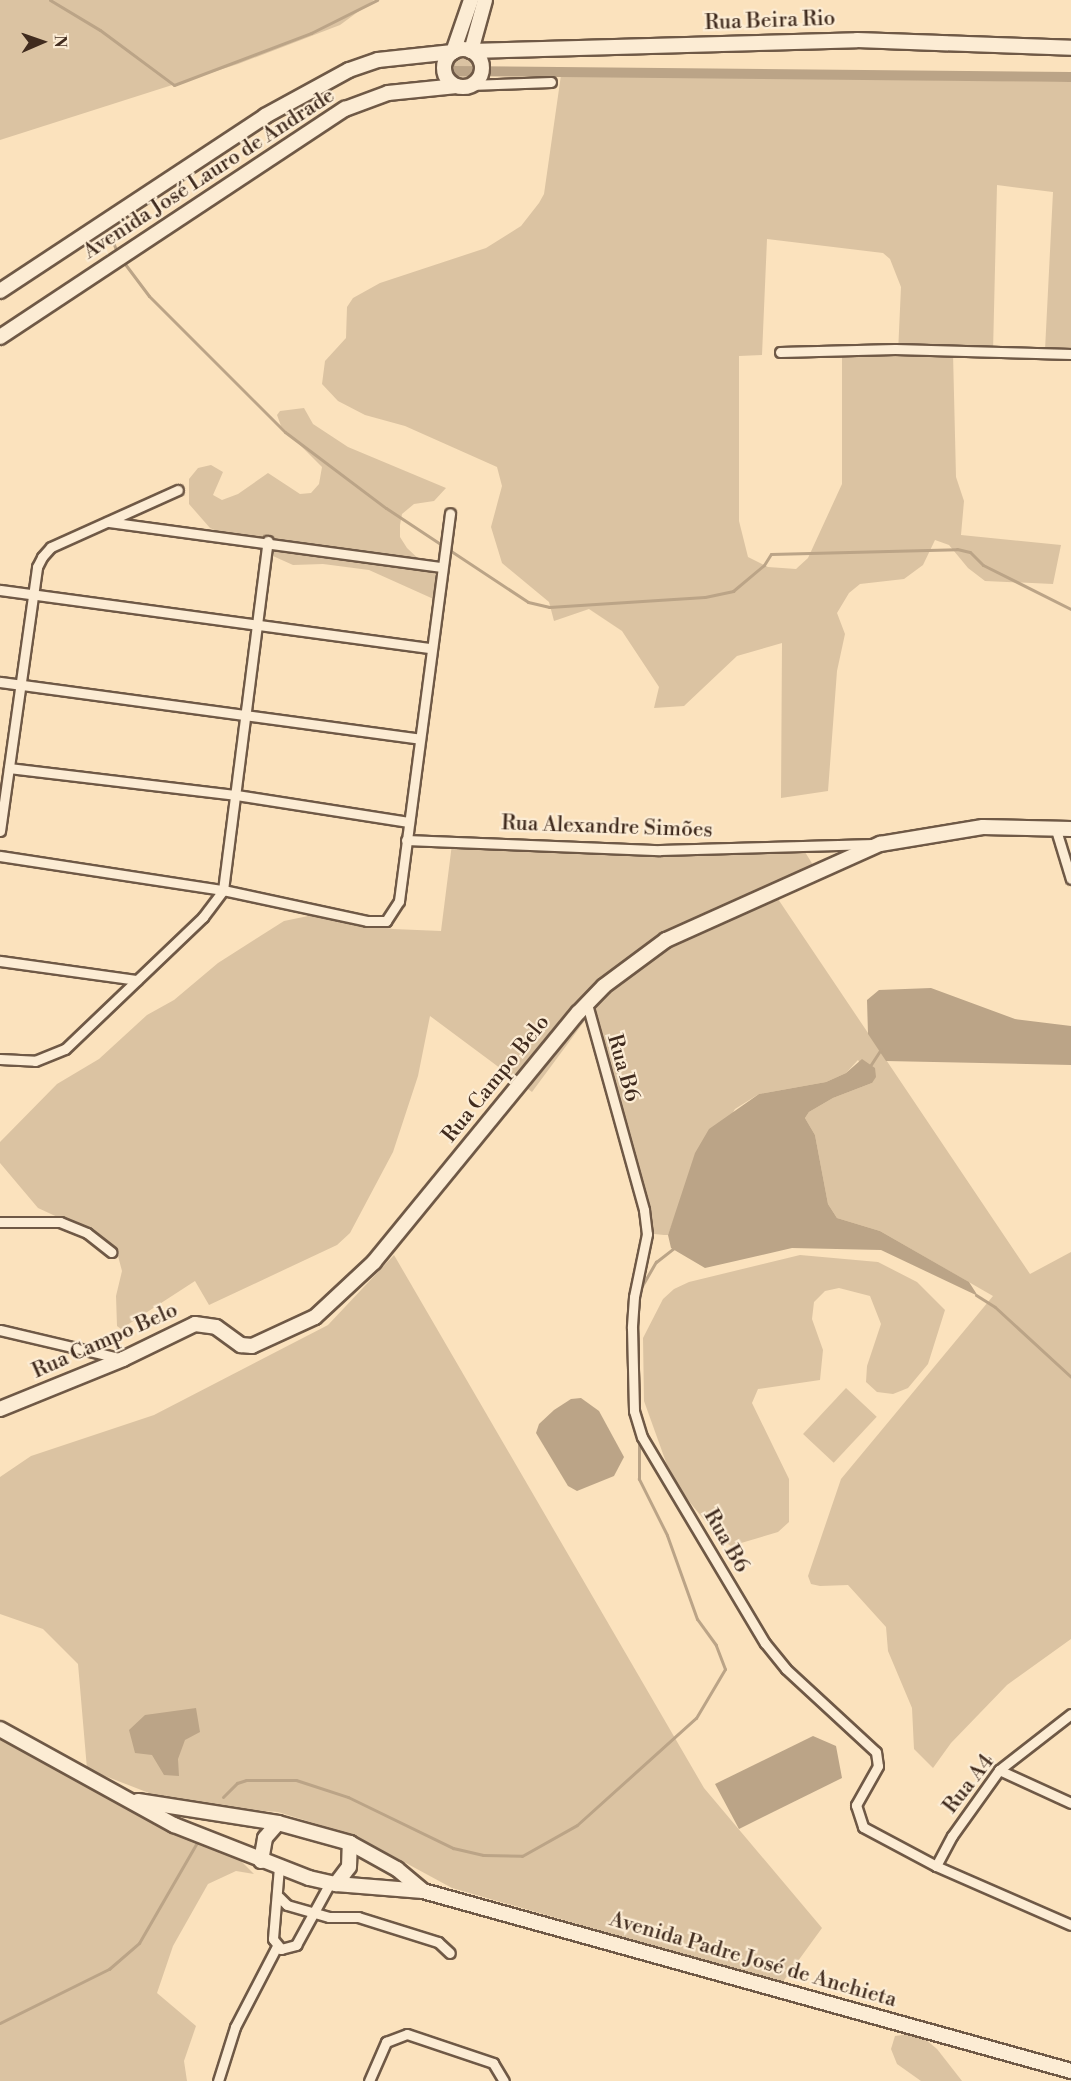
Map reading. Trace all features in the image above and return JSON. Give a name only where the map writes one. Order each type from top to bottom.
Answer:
[{"type":"street","points":[[471,0],[453,52],[446,60],[444,70],[448,80],[464,85],[550,82]]},
{"type":"street","points":[[471,51],[485,0]]},
{"type":"street","name":"Rua Beira Rio","points":[[471,51],[857,40],[1071,48]]},
{"type":"street","points":[[453,52],[471,51],[479,58],[482,68],[478,78],[464,85]]},
{"type":"street","name":"Avenida José Lauro de Andrade","points":[[0,291],[265,116],[349,70],[378,60],[453,52]]},
{"type":"street","name":"Avenida José Lauro de Andrade","points":[[0,337],[345,110],[388,93],[464,85]]},
{"type":"street","points":[[780,352],[895,349],[1071,354]]},
{"type":"street","points":[[0,831],[37,567],[51,547],[178,489]]},
{"type":"street","points":[[0,856],[223,890],[367,921],[386,921],[399,902],[430,648],[450,513]]},
{"type":"street","points":[[107,521],[268,541],[441,567]]},
{"type":"street","points":[[0,1059],[35,1060],[65,1049],[203,917],[223,890],[268,541]]},
{"type":"street","points":[[0,590],[430,648]]},
{"type":"street","points":[[0,682],[419,739]]},
{"type":"street","points":[[9,768],[236,795],[409,822]]},
{"type":"street","name":"Rua Campo Belo","points":[[0,1409],[123,1359],[195,1324],[216,1327],[241,1346],[252,1346],[315,1317],[374,1262],[587,1004],[666,940],[879,844],[982,826],[1071,829]]},
{"type":"street","points":[[1056,830],[1071,879]]},
{"type":"street","name":"Rua Alexandre Simões","points":[[406,840],[660,850],[760,844],[879,844]]},
{"type":"street","points":[[0,961],[137,981]]},
{"type":"street","name":"Rua B6","points":[[587,1004],[645,1210],[647,1234],[634,1297],[632,1328],[634,1411],[642,1437],[765,1643],[786,1669],[876,1752],[878,1766],[856,1805],[863,1827],[936,1866],[1071,1925]]},
{"type":"street","points":[[0,1222],[60,1222],[87,1233],[111,1252]]},
{"type":"street","points":[[0,1330],[123,1359]]},
{"type":"street","name":"Rua A4","points":[[936,1866],[952,1836],[999,1770],[1071,1714]]},
{"type":"street","name":"Avenida Padre José de Anchieta","points":[[0,1729],[174,1825],[279,1867],[333,1883],[423,1891],[1071,2071]]},
{"type":"street","points":[[999,1770],[1071,1803]]},
{"type":"street","name":"Avenida Padre José de Anchieta","points":[[124,1798],[278,1823],[350,1843],[397,1869],[423,1891]]},
{"type":"street","points":[[261,1861],[265,1838],[278,1823]]},
{"type":"street","points":[[279,1867],[279,1897],[273,1939],[277,1946],[285,1949],[296,1945],[312,1910],[349,1867],[350,1843]]},
{"type":"street","points":[[279,1897],[293,1907],[312,1910],[329,1917],[358,1917],[438,1942],[450,1953]]},
{"type":"street","points":[[218,2081],[235,2027],[277,1946]]},
{"type":"street","points":[[369,2081],[386,2042],[407,2034],[493,2063],[504,2081]]},
{"type":"shaded area","points":[[0,0],[374,0],[340,25],[238,64],[0,140]]},
{"type":"shaded area","points":[[463,55],[472,59],[476,68],[472,77],[463,81],[454,77],[450,68],[454,59]]},
{"type":"shaded area","points":[[561,75],[1071,82],[1071,351],[1045,350],[1053,192],[997,185],[993,352],[953,353],[956,477],[964,501],[961,535],[1061,545],[1053,584],[985,581],[968,568],[949,545],[935,540],[923,565],[904,579],[860,584],[849,593],[837,613],[845,634],[837,671],[828,791],[781,798],[782,643],[737,656],[684,706],[654,708],[659,687],[622,631],[589,609],[554,621],[549,602],[502,563],[491,527],[502,486],[497,467],[405,426],[365,415],[338,401],[322,384],[325,361],[346,338],[347,307],[353,298],[380,283],[486,248],[521,226],[544,194]],"holes":[[[767,239],[883,253],[890,259],[901,287],[898,353],[842,354],[842,484],[808,558],[796,569],[768,567],[748,557],[739,521],[739,356],[762,355]]]},
{"type":"shaded area","points":[[304,408],[313,424],[348,447],[446,488],[434,501],[414,504],[402,514],[400,525],[400,537],[407,548],[442,581],[447,589],[444,597],[438,601],[369,570],[323,564],[293,565],[210,528],[189,504],[189,479],[198,468],[211,465],[223,472],[213,495],[222,500],[238,494],[268,473],[300,494],[311,493],[319,484],[322,467],[281,426],[277,415],[280,411]]},
{"type":"shaded area","points":[[452,844],[794,849],[805,852],[813,865],[810,882],[778,899],[1030,1274],[1071,1252],[1071,1639],[1007,1685],[951,1743],[933,1768],[914,1749],[912,1708],[888,1651],[886,1627],[848,1585],[811,1584],[808,1576],[841,1479],[993,1296],[880,1231],[837,1218],[828,1204],[815,1135],[805,1118],[809,1112],[833,1098],[872,1083],[858,1060],[846,1073],[826,1082],[759,1094],[735,1109],[682,1197],[668,1235],[654,1234],[589,1015],[532,1092],[430,1016],[418,1076],[393,1152],[350,1233],[337,1245],[209,1305],[195,1281],[121,1329],[117,1326],[116,1296],[122,1271],[118,1256],[109,1244],[90,1232],[38,1208],[0,1163],[0,1142],[57,1084],[99,1059],[147,1015],[174,1000],[218,963],[284,921],[313,915],[393,929],[441,931]]},
{"type":"shaded area","points":[[931,988],[1015,1019],[1071,1026],[1071,1065],[886,1061],[868,1034],[867,1000],[879,990]]},
{"type":"shaded area","points":[[862,1059],[875,1068],[876,1077],[872,1083],[833,1098],[809,1112],[805,1118],[815,1135],[828,1204],[837,1218],[880,1231],[969,1282],[978,1296],[881,1250],[792,1248],[705,1268],[671,1248],[668,1235],[695,1153],[709,1129],[759,1094],[826,1082],[846,1073]]},
{"type":"shaded area","points":[[394,1255],[704,1788],[822,1928],[782,1983],[452,1888],[356,1836],[278,1812],[180,1805],[87,1769],[78,1664],[43,1629],[0,1614],[0,1477],[31,1456],[154,1415],[328,1325]]},
{"type":"shaded area","points":[[800,1255],[878,1262],[917,1282],[945,1310],[928,1364],[908,1388],[893,1394],[877,1392],[866,1382],[867,1366],[881,1324],[870,1296],[839,1288],[825,1291],[814,1302],[812,1319],[823,1350],[820,1380],[758,1389],[752,1403],[789,1479],[789,1522],[778,1532],[731,1546],[718,1537],[684,1495],[667,1465],[644,1401],[643,1338],[663,1299],[674,1289],[689,1282]]},
{"type":"shaded area","points":[[846,1388],[877,1417],[834,1463],[803,1434]]},
{"type":"shaded area","points":[[581,1398],[599,1411],[624,1457],[614,1476],[577,1491],[568,1486],[536,1433],[539,1424],[554,1410],[571,1399]]},
{"type":"shaded area","points":[[196,1708],[200,1732],[185,1740],[178,1759],[179,1776],[164,1775],[152,1755],[135,1753],[129,1730],[145,1715]]},
{"type":"shaded area","points":[[0,1736],[122,1806],[232,1852],[254,1874],[236,1871],[208,1884],[173,1946],[157,1993],[196,2026],[184,2061],[187,2081],[0,2081]]},
{"type":"shaded area","points":[[813,1736],[836,1746],[842,1778],[739,1829],[715,1784]]},
{"type":"shaded area","points":[[910,2034],[925,2039],[937,2049],[962,2081],[921,2081],[897,2064],[891,2049],[895,2036]]},
{"type":"waterway","points":[[50,0],[100,30],[174,85],[311,33],[377,0]]},
{"type":"waterway","points":[[452,71],[454,55]]},
{"type":"waterway","points":[[452,71],[1071,77]]},
{"type":"waterway","points":[[112,240],[118,254]]},
{"type":"waterway","points":[[122,260],[149,296],[285,432],[386,508],[528,602],[549,607],[705,597],[733,591],[764,565],[771,554],[957,549],[970,552],[983,565],[1071,609]]},
{"type":"waterway","points":[[870,1066],[881,1049]]},
{"type":"waterway","points":[[639,1291],[656,1262],[674,1248]]},
{"type":"waterway","points":[[976,1295],[995,1307],[1071,1377]]},
{"type":"waterway","points":[[638,1298],[638,1399]]},
{"type":"waterway","points":[[223,1797],[237,1783],[246,1780],[296,1780],[348,1797],[453,1848],[483,1855],[522,1856],[577,1825],[696,1718],[725,1669],[716,1645],[697,1619],[667,1535],[639,1479],[639,1438]]},
{"type":"waterway","points":[[0,2023],[109,1969],[139,1943],[199,1839]]}]
